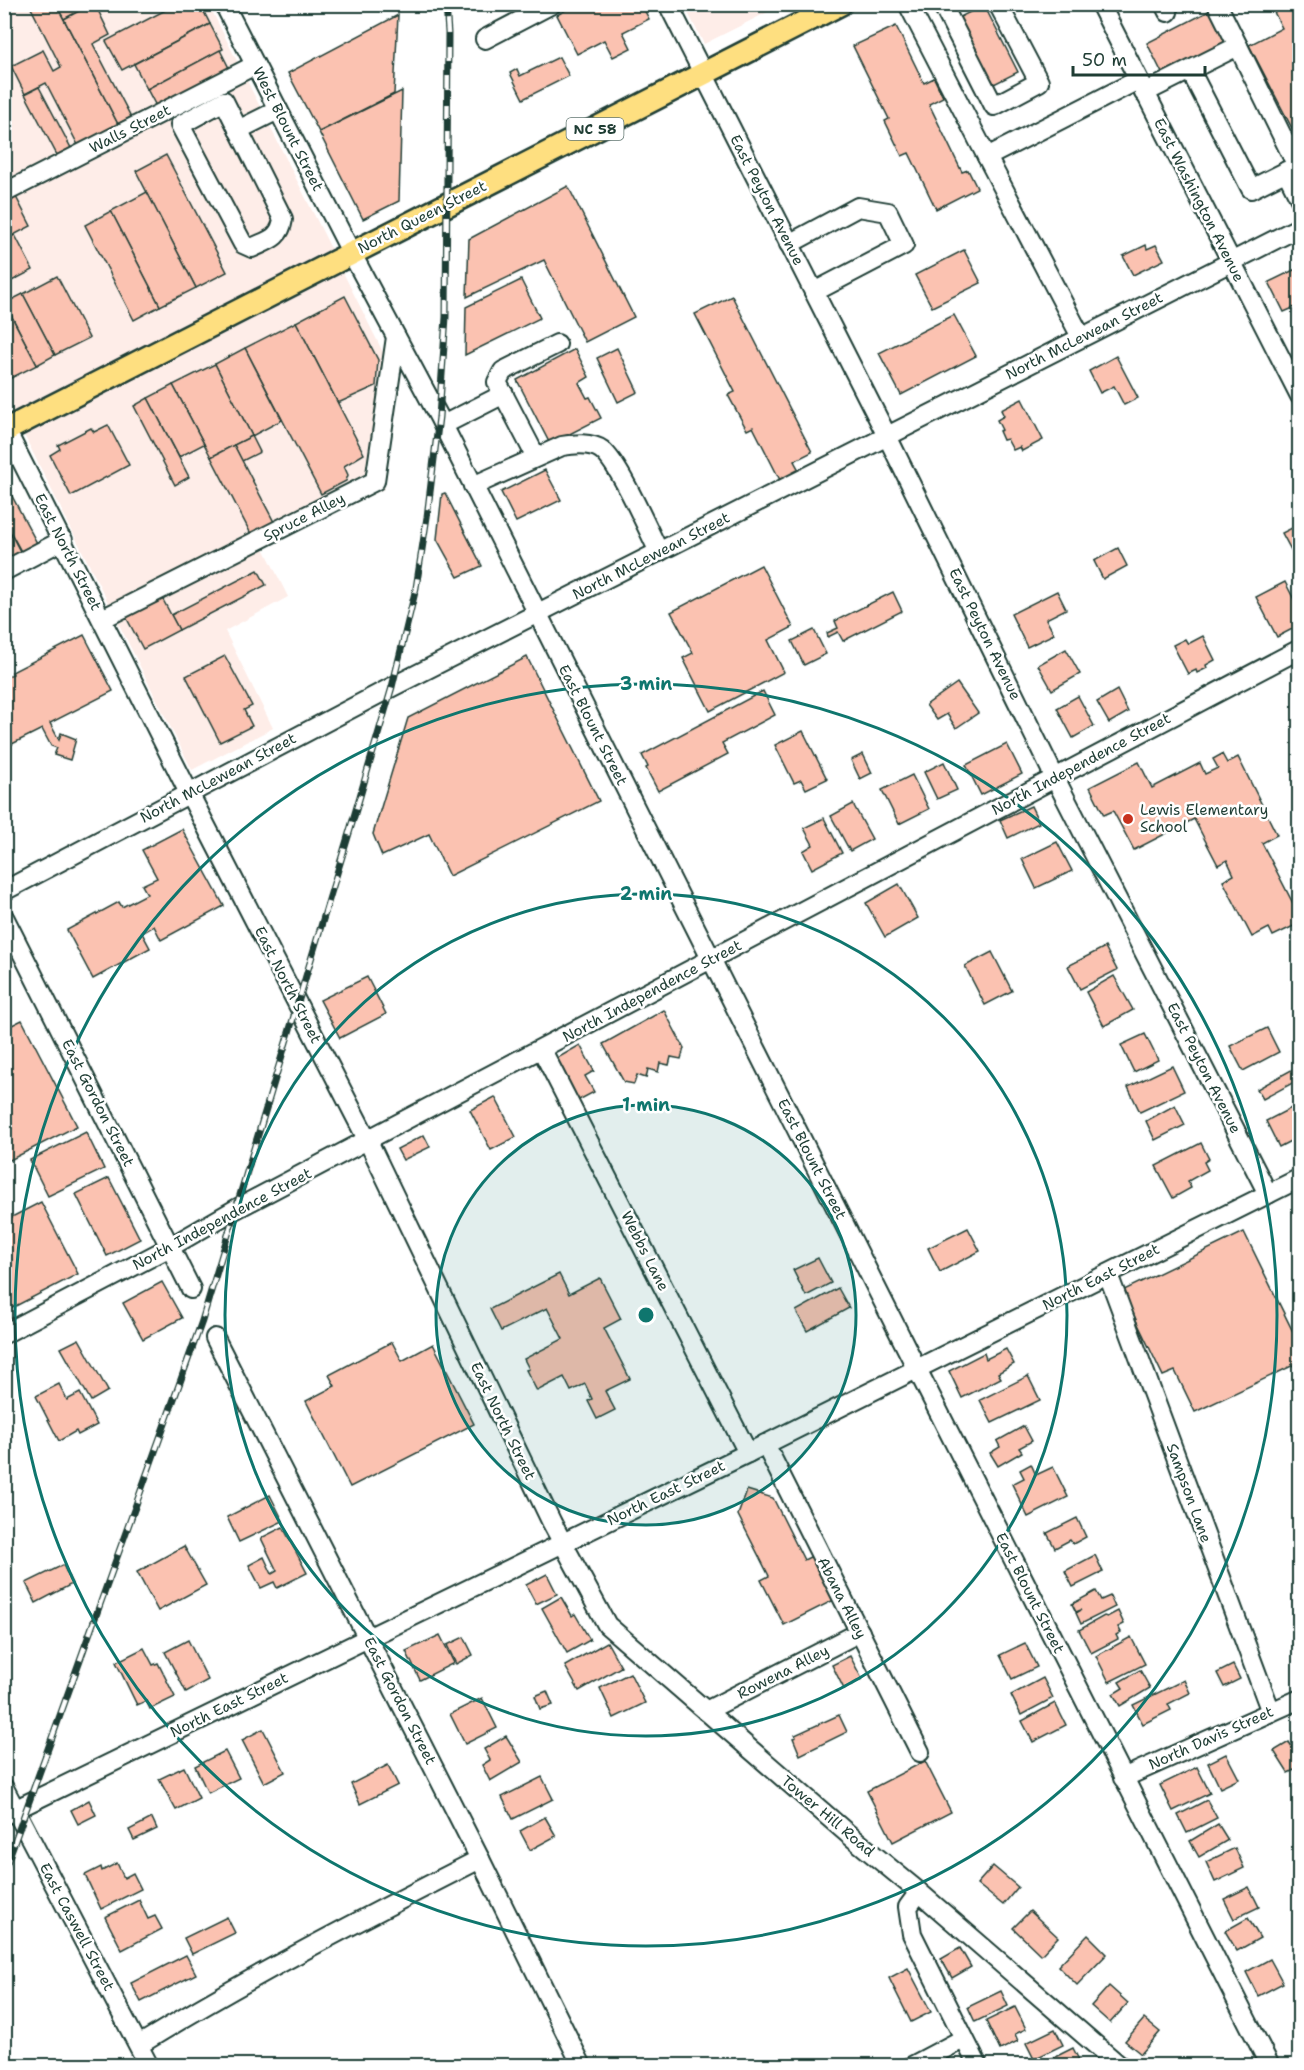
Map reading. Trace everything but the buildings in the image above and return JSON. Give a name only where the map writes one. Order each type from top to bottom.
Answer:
[{"type":"main road","name":"North Queen Street","points":[[5,429],[840,4]]},
{"type":"street","points":[[485,39],[552,4]]},
{"type":"street","name":"East Peyton Avenue","points":[[668,4],[887,436],[1055,778],[1268,1194]]},
{"type":"street","points":[[908,4],[1081,337]]},
{"type":"street","points":[[942,4],[994,106],[1039,82],[998,4]]},
{"type":"street","name":"East Washington Avenue","points":[[1100,4],[1299,396]]},
{"type":"street","points":[[1217,4],[1294,167],[1299,199]]},
{"type":"street","name":"West Blount Street","points":[[226,5],[352,254]]},
{"type":"street","points":[[987,157],[1141,86],[1190,70],[1238,46]]},
{"type":"street","name":"Walls Street","points":[[4,193],[172,108],[220,93],[255,65]]},
{"type":"street","points":[[1190,70],[1251,189],[1294,167]]},
{"type":"street","points":[[172,108],[180,125],[243,244],[252,248],[277,235],[282,229],[283,219],[220,93],[180,125]]},
{"type":"street","points":[[238,130],[278,110]]},
{"type":"street","points":[[789,244],[858,207],[888,212],[904,245],[814,292]]},
{"type":"street","name":"North McLewean Street","points":[[4,891],[392,687],[1299,226]]},
{"type":"street","name":"East Blount Street","points":[[352,254],[443,424],[1270,2066]]},
{"type":"street","name":"Spruce Alley","points":[[102,619],[375,481],[396,337]]},
{"type":"street","points":[[536,457],[497,382],[503,371],[557,344]]},
{"type":"street","points":[[443,424],[504,393]]},
{"type":"street","name":"East North Street","points":[[5,429],[368,1141],[564,1543]]},
{"type":"street","points":[[473,486],[561,446],[574,444],[601,449],[618,472],[659,552]]},
{"type":"street","points":[[4,571],[63,540]]},
{"type":"street","name":"North Independence Street","points":[[4,1334],[171,1247],[236,1209],[1055,778],[1298,653]]},
{"type":"street","name":"East Gordon Street","points":[[4,917],[191,1289]]},
{"type":"street","name":"Webbs Lane","points":[[542,1050],[747,1453]]},
{"type":"street","name":"North East Street","points":[[17,1809],[747,1453],[1299,1178]]},
{"type":"street","name":"Sampson Lane","points":[[1108,1274],[1271,1712]]},
{"type":"street","name":"East Gordon Street","points":[[215,1338],[480,1859],[582,2066]]},
{"type":"street","name":"Abana Alley","points":[[765,1444],[920,1752]]},
{"type":"street","name":"Tower Hill Road","points":[[564,1543],[607,1625],[1120,2066]]},
{"type":"street","name":"Rowena Alley","points":[[706,1711],[860,1632]]},
{"type":"street","name":"North Davis Street","points":[[1123,1778],[1299,1699]]},
{"type":"street","name":"East Caswell Street","points":[[4,1788],[17,1809],[149,2066]]},
{"type":"street","points":[[139,2045],[212,2000],[312,1945],[480,1859]]},
{"type":"street","points":[[919,1892],[908,1907],[912,1934],[978,2066]]},
{"type":"street","points":[[912,2066],[963,2039]]},
{"type":"shaded area","points":[[5,5],[209,5],[399,384],[384,489],[264,548],[288,597],[225,631],[273,728],[192,770],[5,397]]},
{"type":"shaded area","points":[[684,5],[782,5],[704,44]]},
{"type":"railway","points":[[4,1871],[202,1321],[392,687],[416,588],[439,417],[446,317],[448,33],[446,4]]},
{"type":"place","name":"Lewis Elementary School","points":[[1128,819]]}]
